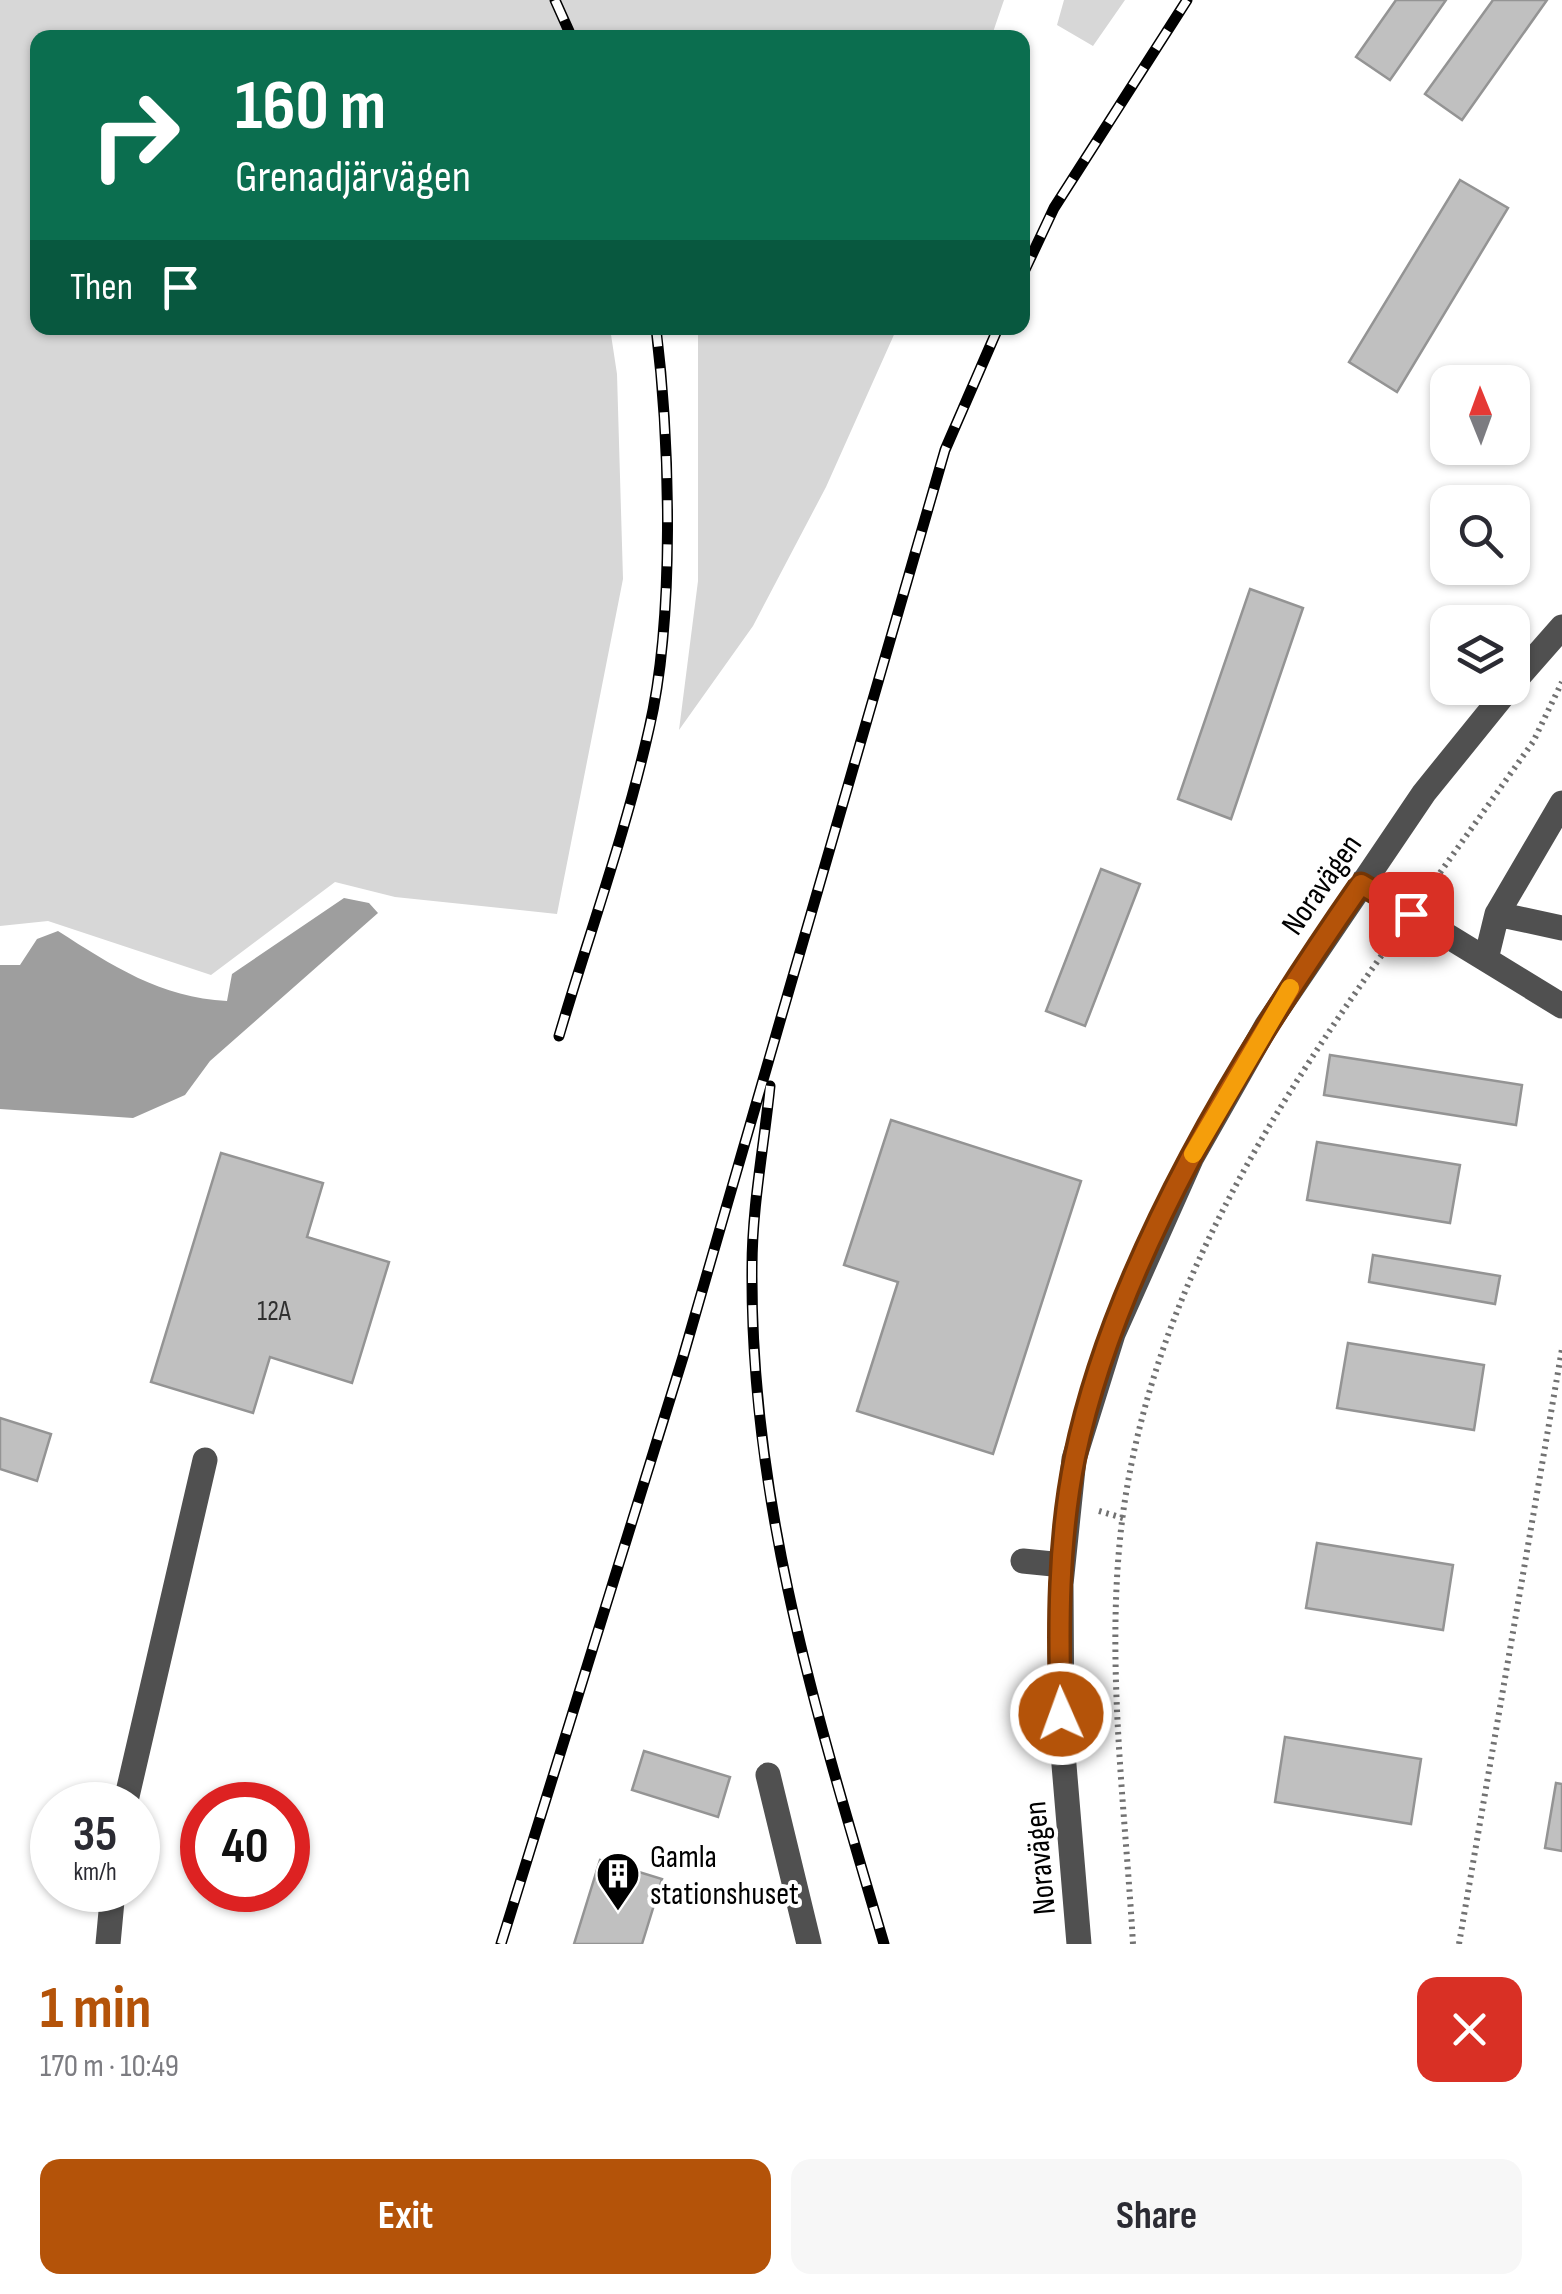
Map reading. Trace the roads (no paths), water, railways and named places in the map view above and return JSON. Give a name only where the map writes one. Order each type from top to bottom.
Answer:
[{"type":"street","name":"Noravägen","points":[[1530,664],[1562,626]]},
{"type":"street","name":"Noravägen","points":[[1079,1944],[1062,1741],[1062,1565],[1074,1458],[1089,1403],[1161,1220],[1266,1025],[1424,793],[1496,705]]},
{"type":"street","points":[[1486,959],[1497,914],[1562,804]]},
{"type":"street","points":[[1361,884],[1562,1006]]},
{"type":"street","points":[[1497,914],[1562,928]]},
{"type":"street","points":[[130,1782],[204,1460]]},
{"type":"street","points":[[1023,1561],[1062,1565]]},
{"type":"street","points":[[768,1775],[809,1944]]},
{"type":"street","points":[[108,1944],[111,1912]]},
{"type":"railway","points":[[555,0],[568,30]]},
{"type":"railway","points":[[1030,259],[1054,208],[1187,0]]},
{"type":"railway","points":[[559,1036],[629,806],[657,685],[668,530],[657,335]]},
{"type":"railway","points":[[501,1944],[683,1357],[945,450],[995,335]]},
{"type":"railway","points":[[770,1086],[752,1267],[754,1355],[762,1442],[792,1610],[884,1944]]},
{"type":"place","name":"Gamla stationshuset","points":[[618,1912]]}]
